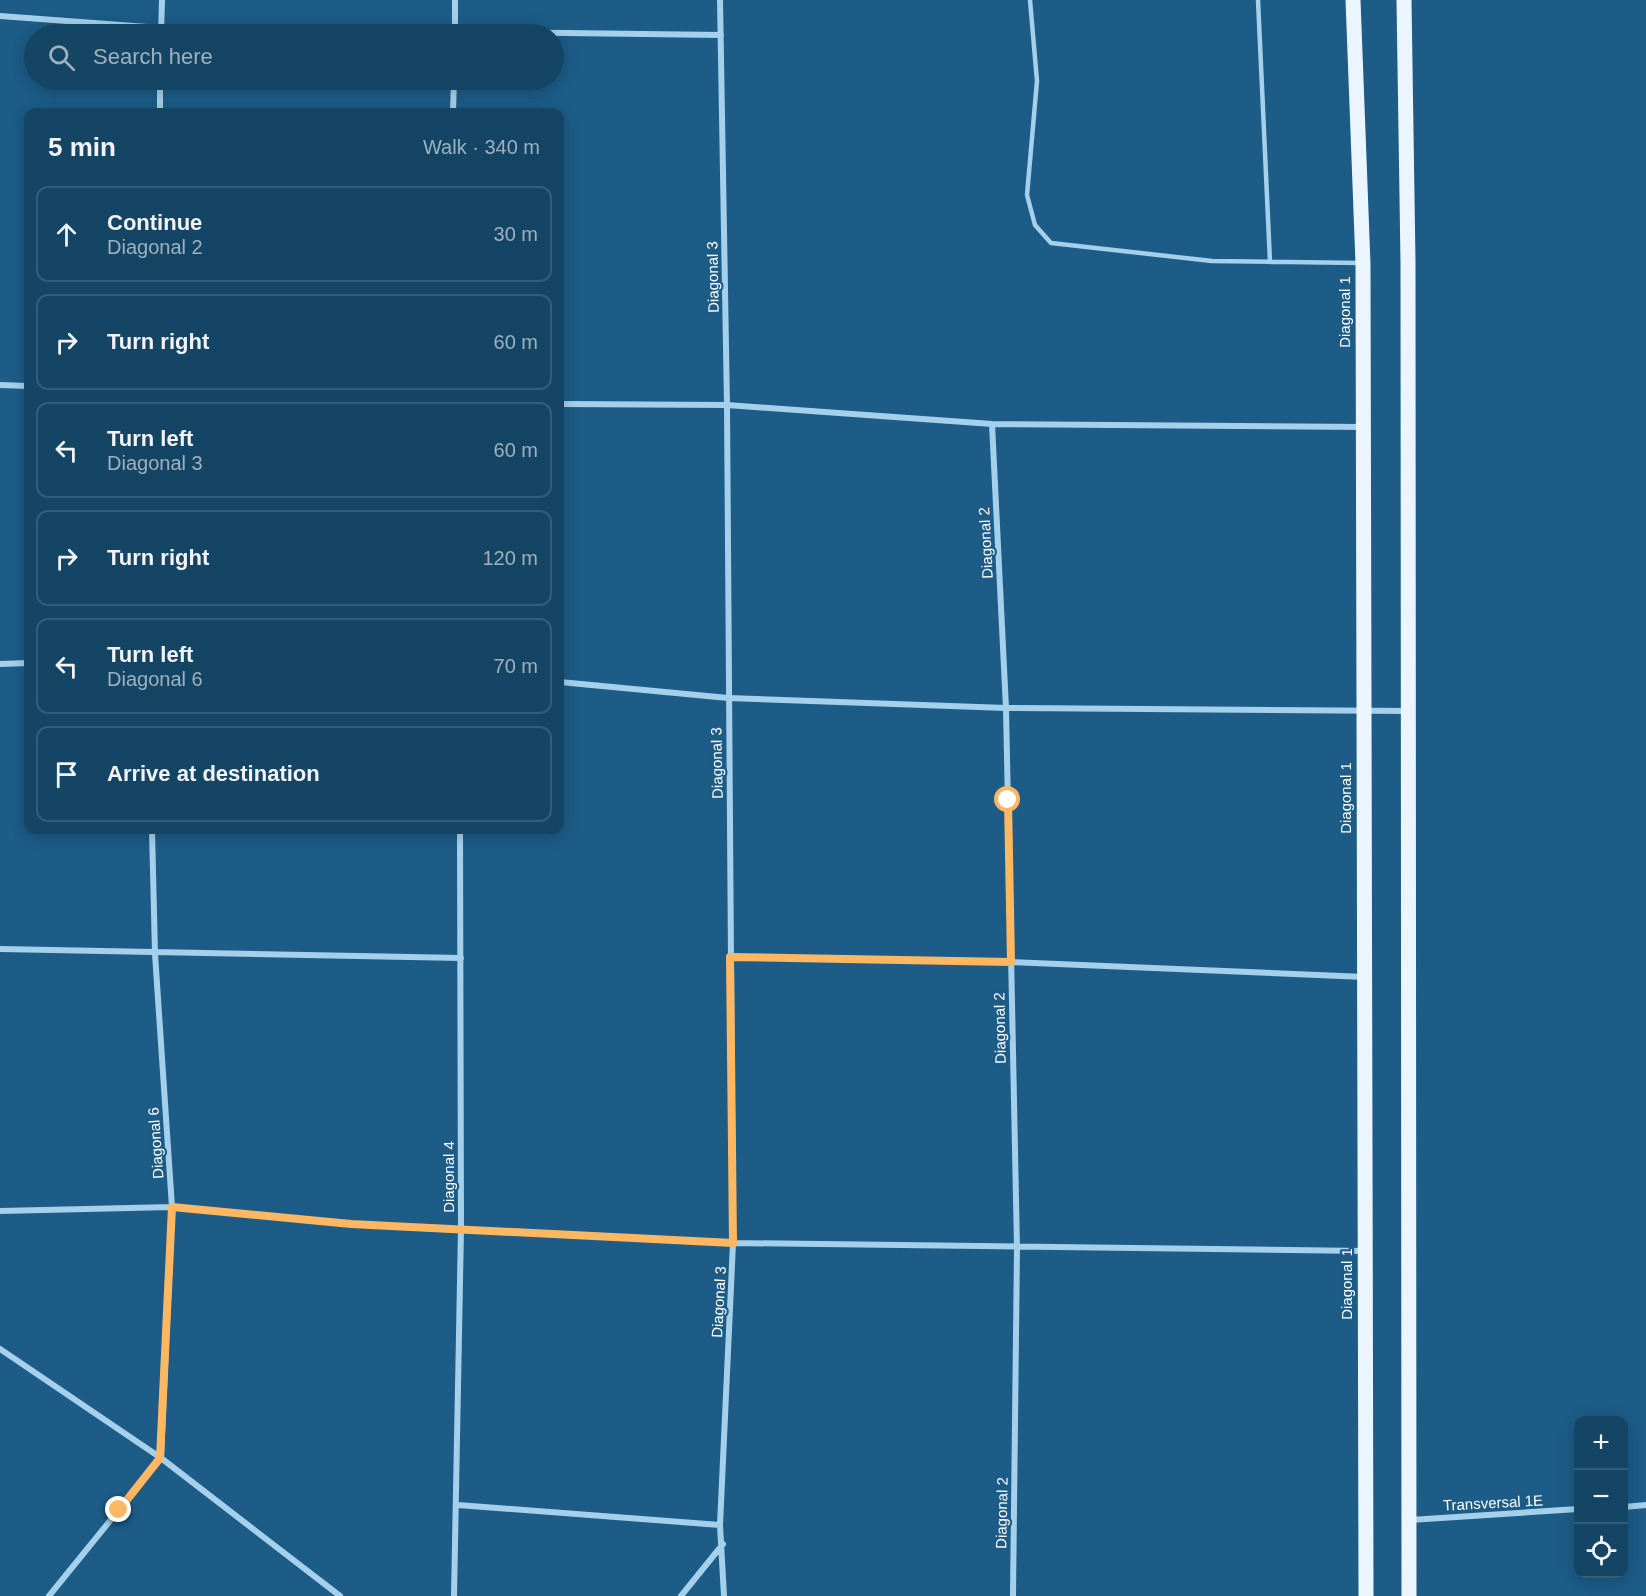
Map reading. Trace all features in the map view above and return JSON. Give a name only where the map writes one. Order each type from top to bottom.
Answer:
[{"type":"main road","name":"Diagonal 1","points":[[1353,0],[1364,264],[1366,1596]]},
{"type":"main road","points":[[1404,0],[1409,1596]]},
{"type":"street","points":[[161,24],[162,0]]},
{"type":"street","points":[[455,0],[455,24]]},
{"type":"street","name":"Diagonal 3","points":[[720,0],[727,405],[733,1243],[720,1525],[723,1544],[724,1596]]},
{"type":"street","points":[[0,16],[86,24]]},
{"type":"street","points":[[564,34],[721,35]]},
{"type":"street","points":[[160,90],[160,108]]},
{"type":"street","points":[[453,108],[454,90]]},
{"type":"street","points":[[0,385],[24,386]]},
{"type":"street","points":[[564,404],[727,405],[992,424],[1364,427]]},
{"type":"street","name":"Diagonal 2","points":[[992,424],[1006,708],[1017,1248],[1012,1596]]},
{"type":"street","points":[[0,664],[24,663]]},
{"type":"street","points":[[564,682],[728,698],[1006,708],[1408,711]]},
{"type":"street","name":"Diagonal 6","points":[[152,834],[155,954],[172,1207],[160,1458]]},
{"type":"street","name":"Diagonal 4","points":[[454,1596],[458,1505],[461,1229],[460,834]]},
{"type":"street","points":[[0,949],[155,954],[461,958]]},
{"type":"street","points":[[730,957],[1011,962],[1365,977]]},
{"type":"street","points":[[0,1211],[172,1207],[351,1224],[733,1243],[1365,1251]]},
{"type":"street","points":[[0,1349],[160,1458],[340,1596]]},
{"type":"street","points":[[49,1596],[160,1458]]},
{"type":"street","points":[[458,1505],[720,1525]]},
{"type":"street","points":[[1628,1507],[1646,1505]]},
{"type":"street","name":"Transversal 1E","points":[[1410,1520],[1574,1509]]},
{"type":"street","points":[[681,1596],[723,1544]]},
{"type":"lane","points":[[1030,0],[1037,81],[1027,195],[1035,225],[1051,243],[1212,261],[1364,264]]},
{"type":"lane","points":[[1258,0],[1270,262]]},
{"type":"route","points":[[119,1510],[160,1458],[172,1207],[351,1224],[733,1243],[730,957],[1011,962],[1008,800]]}]
